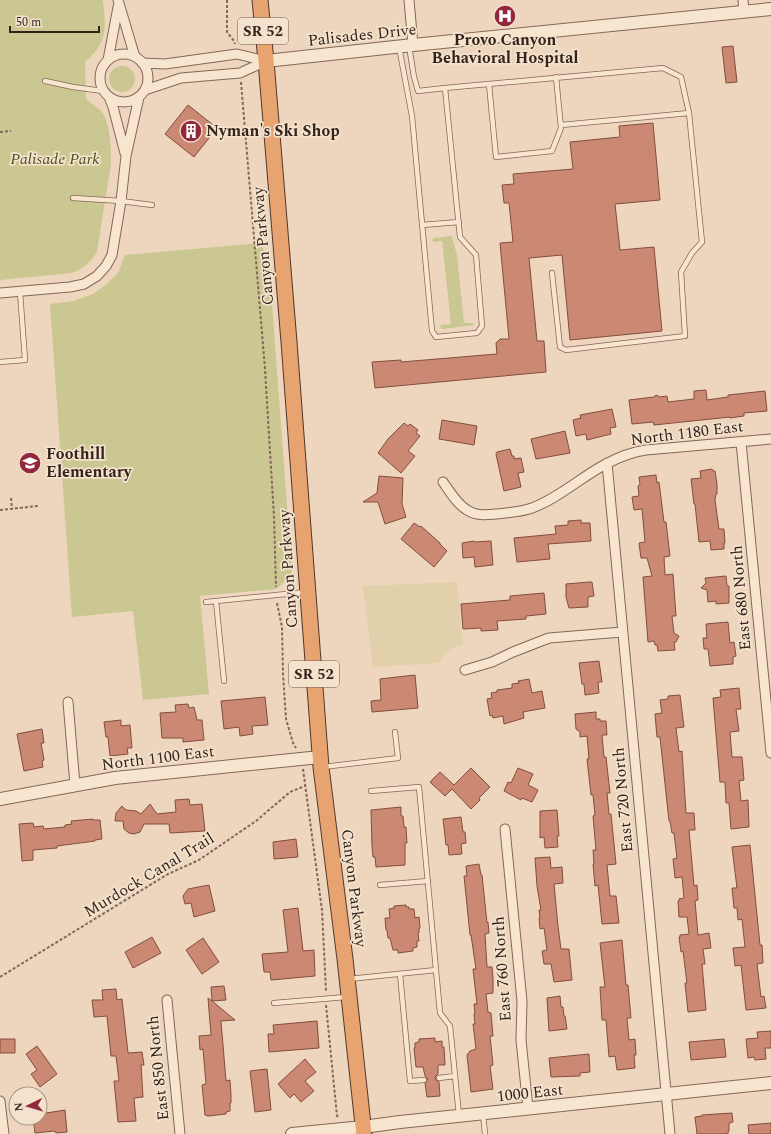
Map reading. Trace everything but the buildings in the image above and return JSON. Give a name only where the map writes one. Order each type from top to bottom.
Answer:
[{"type":"highway","name":"Canyon Parkway","points":[[260,0],[289,342],[320,762],[348,979],[364,1131]]},
{"type":"street","points":[[407,46],[409,0]]},
{"type":"street","points":[[0,293],[70,287],[89,282],[106,266],[112,255],[121,201],[126,156],[139,98],[148,83],[146,69],[139,60],[119,2]]},
{"type":"street","points":[[108,60],[119,2]]},
{"type":"street","name":"Palisades Drive","points":[[145,90],[182,78],[240,73],[266,62],[743,6],[771,9]]},
{"type":"street","points":[[126,156],[114,106],[100,83],[100,75],[102,67],[114,56],[121,54],[128,55],[139,60]]},
{"type":"street","name":"Palisades Drive","points":[[139,60],[166,64],[237,54],[266,62]]},
{"type":"street","points":[[106,94],[116,101],[124,103],[139,98]]},
{"type":"street","name":"North 1180 East","points":[[443,482],[460,505],[474,514],[499,514],[525,510],[544,503],[607,463],[631,453],[646,450],[771,439]]},
{"type":"street","name":"East 680 North","points":[[741,442],[771,753]]},
{"type":"street","name":"East 720 North","points":[[607,463],[670,1134]]},
{"type":"street","points":[[465,670],[492,662],[549,638],[622,632]]},
{"type":"street","points":[[68,702],[75,785]]},
{"type":"street","name":"North 1100 East","points":[[0,799],[75,785],[148,774],[320,762]]},
{"type":"street","name":"East 760 North","points":[[505,829],[522,1001],[520,1040],[528,1108]]},
{"type":"street","name":"East 850 North","points":[[166,1000],[180,1134]]},
{"type":"street","name":"1000 East","points":[[292,1134],[364,1131],[400,1122],[771,1083]]},
{"type":"street","points":[[0,1101],[4,1134]]},
{"type":"lane","points":[[407,46],[418,91],[663,68],[681,77],[689,113],[702,242],[692,253],[681,272],[685,336],[566,350],[560,347],[552,273]]},
{"type":"lane","points":[[407,46],[432,331],[436,337],[477,333],[482,326],[476,255],[460,238],[445,88]]},
{"type":"lane","points":[[489,84],[496,157],[552,151],[562,128],[556,77]]},
{"type":"lane","points":[[45,81],[106,94]]},
{"type":"lane","points":[[561,124],[689,113]]},
{"type":"lane","points":[[73,198],[121,201],[152,206]]},
{"type":"lane","points":[[422,225],[458,222]]},
{"type":"lane","points":[[0,362],[25,360],[20,292]]},
{"type":"lane","points":[[206,602],[308,592]]},
{"type":"lane","points":[[216,601],[224,681]]},
{"type":"lane","points":[[320,762],[398,758],[395,732]]},
{"type":"lane","points":[[371,791],[419,787],[440,1013],[450,1026],[459,1117]]},
{"type":"lane","points":[[380,885],[428,881]]},
{"type":"lane","points":[[348,979],[436,970]]},
{"type":"lane","points":[[400,974],[410,1081],[424,1080]]},
{"type":"lane","points":[[274,1003],[350,997]]},
{"type":"lane","points":[[439,1078],[455,1076]]},
{"type":"lane","points":[[483,1114],[485,1134]]},
{"type":"path","points":[[227,0],[227,32],[234,41]]},
{"type":"path","points":[[241,89],[265,369],[273,503],[276,595],[277,609],[282,627],[286,719],[293,743],[295,744]]},
{"type":"path","points":[[0,132],[11,131]]},
{"type":"path","points":[[11,498],[12,509]]},
{"type":"path","points":[[0,510],[38,506]]},
{"type":"path","points":[[304,772],[322,910],[326,999],[337,1116],[340,1117]]},
{"type":"path","name":"Murdock Canal Trail","points":[[0,977],[168,874],[199,860],[256,821],[290,792],[305,786]]},
{"type":"shaded area","points":[[457,582],[463,646],[460,645],[451,648],[443,656],[440,663],[373,667],[363,586]]},
{"type":"green space","name":"Palisade Park","points":[[0,0],[103,0],[105,27],[102,41],[98,48],[85,62],[86,99],[101,111],[107,122],[110,137],[111,164],[97,252],[86,265],[72,273],[0,280]]},
{"type":"green space","points":[[122,66],[131,70],[135,79],[131,88],[122,92],[113,88],[109,79],[113,70]]},
{"type":"green space","points":[[451,236],[457,255],[464,323],[473,323],[474,325],[442,329],[440,327],[441,325],[451,324],[442,241],[434,242],[432,240],[434,238]]},
{"type":"green space","points":[[261,243],[269,264],[292,572],[276,589],[200,596],[209,694],[143,700],[133,611],[72,617],[50,304],[73,301],[93,294],[107,284],[118,273],[125,255]]},
{"type":"place","name":"Provo Canyon Behavioral Hospital","points":[[505,16]]},
{"type":"place","name":"Nyman's Ski Shop","points":[[191,131]]},
{"type":"place","name":"Foothill Elementary","points":[[30,463]]}]
